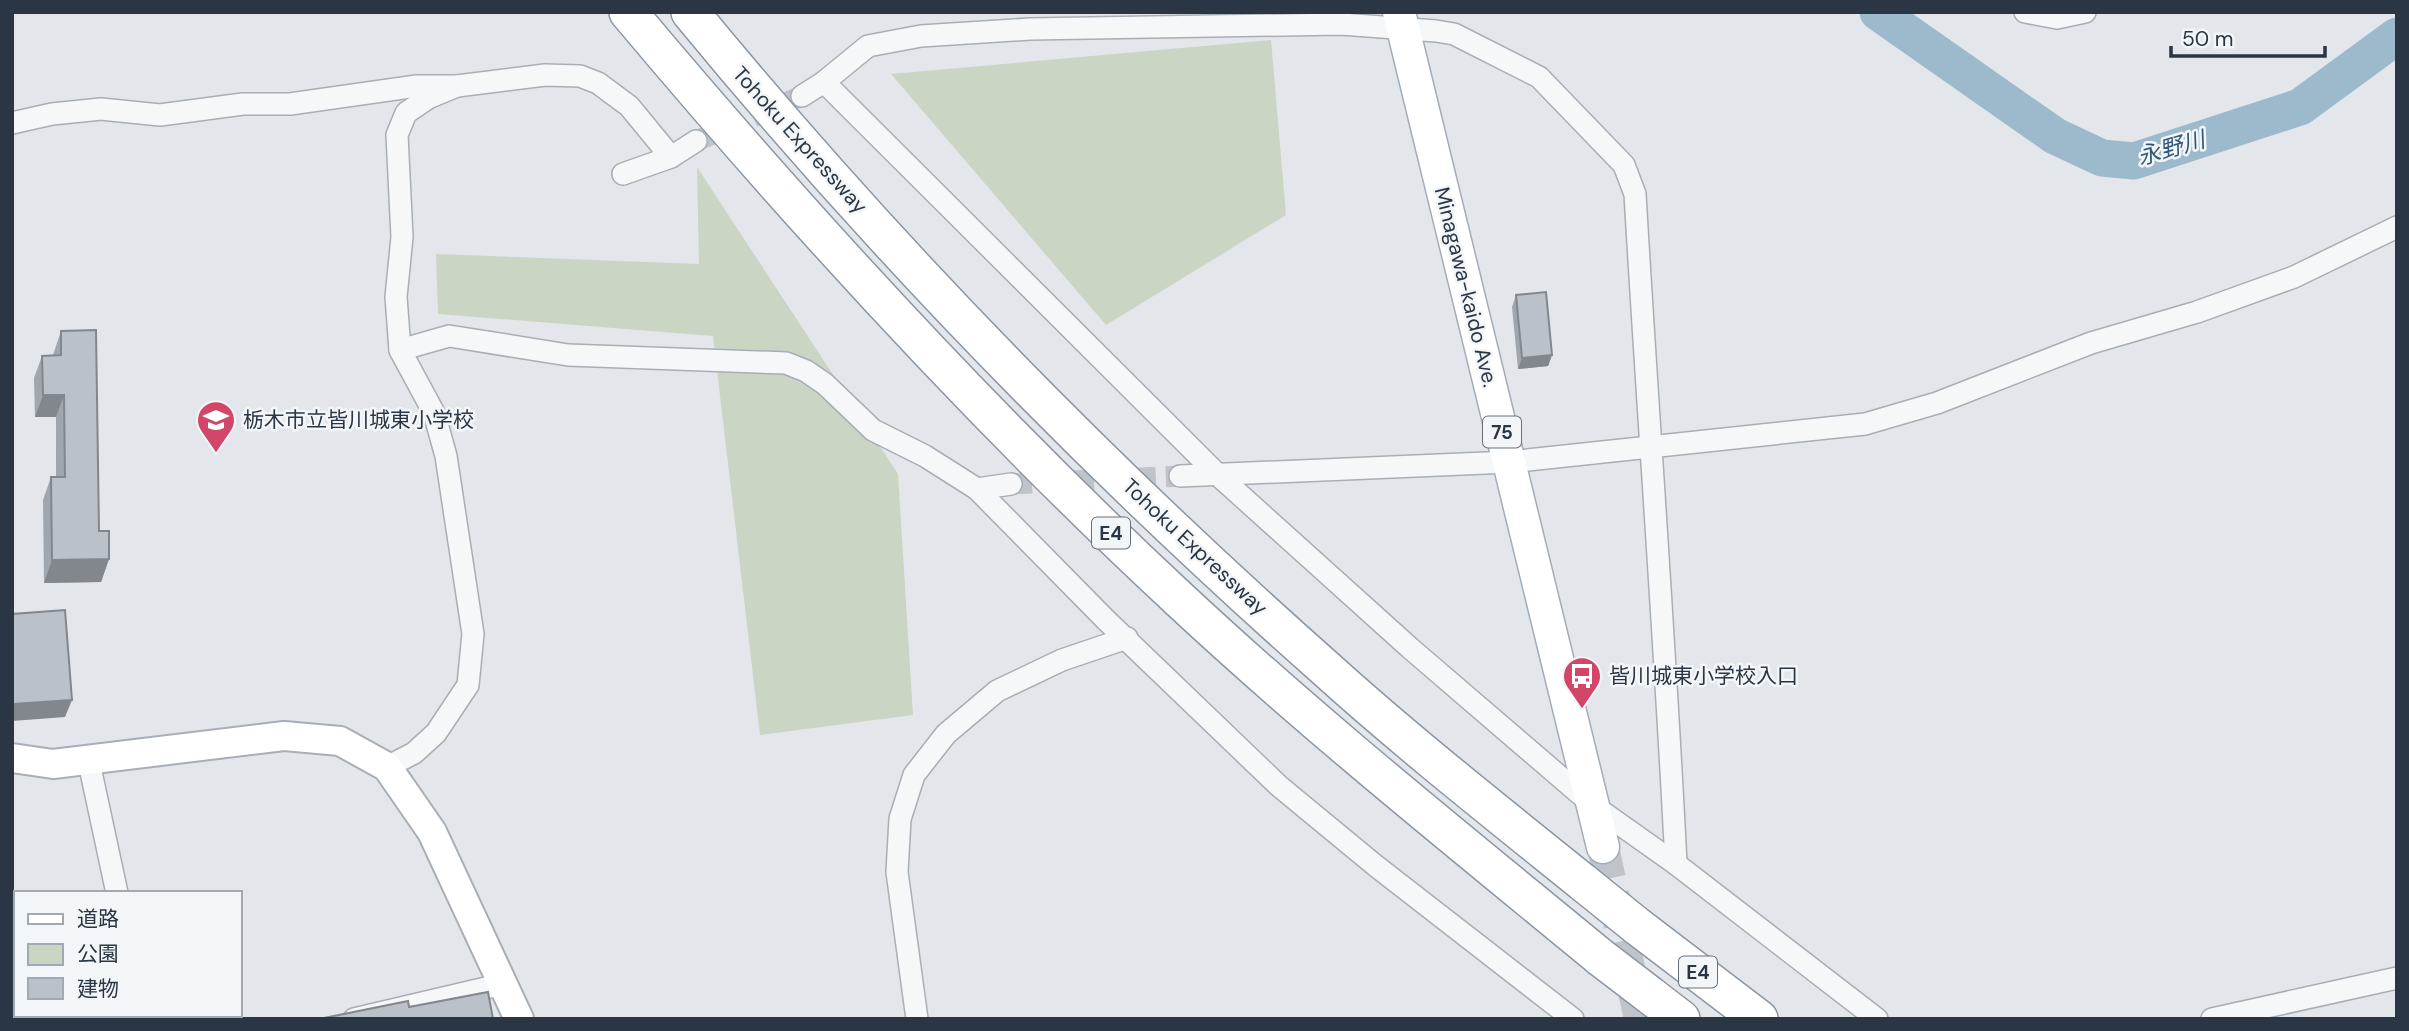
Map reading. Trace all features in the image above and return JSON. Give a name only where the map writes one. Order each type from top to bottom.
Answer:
[{"type":"highway","name":"E4","points":[[628,12],[872,291],[1006,431],[1177,598],[1299,708],[1600,957],[1681,1019]]},
{"type":"highway","name":"Tohoku Expressway","points":[[690,12],[909,262],[1041,399],[1207,560],[1405,737],[1637,926],[1759,1019]]},
{"type":"main road","name":"Minagawa-kaido Ave.","points":[[1401,20],[1603,847]]},
{"type":"street","points":[[2025,12],[2057,18],[2085,12]]},
{"type":"street","points":[[802,96],[824,82],[868,46],[921,36],[1043,28],[1341,24],[1401,20],[1454,34],[1539,77],[1624,165],[1635,194],[1649,448],[1663,604],[1676,864]]},
{"type":"street","points":[[12,123],[52,114],[101,109],[159,115],[243,104],[290,104],[417,86],[457,86],[545,75],[580,76],[598,83],[629,106],[671,157]]},
{"type":"street","points":[[824,82],[1219,476],[1410,648],[1594,806],[1676,864],[1877,1019]]},
{"type":"street","points":[[387,767],[414,753],[452,714],[468,685],[473,634],[446,456],[434,413],[400,350],[396,297],[402,237],[397,135],[406,113],[428,98],[457,86]]},
{"type":"street","points":[[622,174],[671,157],[696,141]]},
{"type":"street","points":[[1180,477],[1510,463],[1866,424],[1905,414],[2091,342],[2197,312],[2294,277],[2397,227]]},
{"type":"street","points":[[400,350],[449,336],[568,355],[786,363],[806,371],[825,384],[873,430],[925,456],[977,489],[1279,786],[1376,866],[1573,1019]]},
{"type":"street","points":[[977,489],[1011,484]]},
{"type":"street","points":[[917,1019],[897,872],[900,819],[914,775],[946,734],[997,691],[1062,660],[1127,639]]},
{"type":"street","points":[[12,758],[53,764],[284,736],[340,741],[387,767],[432,832],[519,1019]]},
{"type":"street","points":[[88,758],[117,891]]},
{"type":"street","points":[[2212,1019],[2397,978]]},
{"type":"street","points":[[354,1019],[503,984]]},
{"type":"green space","points":[[1271,40],[1286,215],[1106,325],[891,74]]},
{"type":"green space","points":[[697,167],[898,474],[913,715],[760,735],[713,336],[438,314],[436,254],[699,264]]},
{"type":"building","points":[[1546,292],[1552,355],[1522,358],[1516,295]]},
{"type":"building","points":[[96,330],[99,531],[109,531],[109,559],[52,560],[51,477],[65,477],[64,395],[43,395],[42,356],[61,355],[61,331]]},
{"type":"building","points":[[65,610],[72,700],[13,704],[12,614]]},
{"type":"building","points":[[488,992],[493,1019],[319,1019],[408,1001],[409,1007]]},
{"type":"waterway","name":"永野川","points":[[1878,12],[2055,136],[2102,158],[2134,161],[2300,107],[2397,36]]},
{"type":"tunnel","points":[[696,141],[802,96]]},
{"type":"tunnel","points":[[1011,484],[1180,476]]},
{"type":"tunnel","points":[[1603,847],[1640,1019]]},
{"type":"place","name":"栃木市立皆川城東小学校","points":[[216,454]]},
{"type":"place","name":"皆川城東小学校入口","points":[[1582,710]]}]
